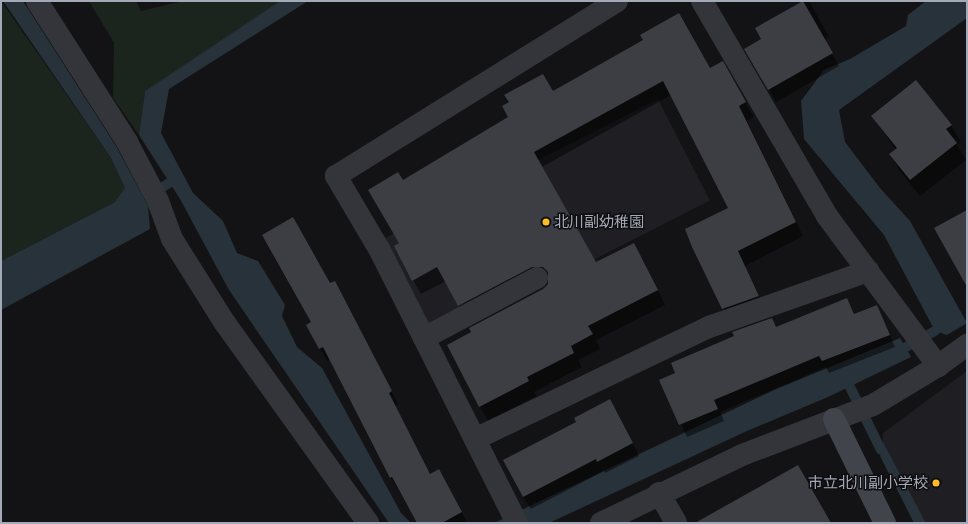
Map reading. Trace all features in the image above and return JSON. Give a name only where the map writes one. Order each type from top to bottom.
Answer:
[{"type":"street","points":[[37,1],[127,142],[154,193],[172,240],[225,323],[368,523]]},
{"type":"street","points":[[512,514],[379,249],[336,176],[617,1]]},
{"type":"street","points":[[702,1],[827,216],[932,357]]},
{"type":"street","points":[[475,439],[709,327],[868,271]]},
{"type":"street","points":[[424,338],[537,278]]},
{"type":"street","points":[[601,523],[659,493],[742,455],[873,405],[932,357],[967,345]]},
{"type":"street","points":[[839,418],[885,523]]},
{"type":"street","points":[[659,493],[676,523]]},
{"type":"shaded area","points":[[1,1],[111,158],[126,189],[115,202],[1,261]]},
{"type":"shaded area","points":[[3,1],[23,1],[116,146],[148,206],[150,229],[1,310],[1,261],[115,202],[125,188],[111,158]]},
{"type":"shaded area","points":[[89,1],[136,1],[141,11],[183,1],[280,1],[145,91],[139,135],[113,98],[114,43]]},
{"type":"shaded area","points":[[280,1],[308,1],[169,89],[161,133],[193,193],[223,221],[237,253],[258,261],[285,305],[282,316],[297,347],[322,368],[401,513],[411,523],[389,523],[229,290],[180,199],[139,135],[145,91]]},
{"type":"shaded area","points":[[926,1],[967,1],[967,18],[839,110],[845,142],[880,188],[910,221],[967,323],[947,335],[935,331],[884,235],[804,139],[801,101],[824,70],[850,59],[906,26],[908,15]]},
{"type":"shaded area","name":"北川副幼稚園","points":[[658,99],[710,201],[435,340],[384,239]]},
{"type":"shaded area","points":[[900,338],[911,357],[828,397],[747,431],[549,523],[494,523],[774,390]]},
{"type":"shaded area","name":"市立北川副小学校","points":[[967,371],[967,523],[926,523],[883,442],[883,433]]},
{"type":"shaded area","points":[[883,442],[926,523],[914,523],[880,456]]},
{"type":"building","points":[[803,1],[833,53],[768,90],[744,49],[761,39],[755,28]]},
{"type":"building","points":[[679,13],[710,68],[723,61],[746,102],[739,106],[796,222],[738,251],[759,296],[722,309],[692,247],[685,229],[728,208],[663,81],[534,152],[596,262],[634,243],[658,290],[588,326],[593,334],[571,346],[574,353],[527,377],[529,381],[479,407],[447,345],[471,332],[469,328],[543,289],[548,284],[548,272],[543,267],[532,267],[458,306],[437,267],[412,281],[394,246],[399,243],[368,190],[398,172],[403,180],[508,117],[502,106],[509,102],[504,95],[543,74],[553,91],[643,40],[640,35]]},
{"type":"building","points":[[916,80],[952,125],[946,129],[957,143],[910,180],[889,154],[897,148],[871,116]]},
{"type":"building","points":[[967,210],[967,287],[934,228]]},
{"type":"building","points":[[293,217],[330,283],[335,281],[392,391],[389,393],[430,474],[439,469],[462,512],[442,523],[417,523],[392,477],[390,478],[323,347],[319,349],[306,325],[311,322],[262,235]]},
{"type":"building","points":[[847,298],[854,314],[877,305],[890,335],[822,361],[819,356],[714,400],[718,409],[679,425],[659,380],[675,373],[671,363],[734,336],[732,332],[772,318],[776,327]]},
{"type":"building","points":[[610,399],[633,443],[597,462],[596,459],[523,497],[503,460],[576,422],[574,418]]},
{"type":"building","points":[[798,465],[831,523],[695,523]]},
{"type":"waterway","points":[[152,194],[169,183]]},
{"type":"waterway","points":[[906,347],[935,331]]},
{"type":"waterway","points":[[850,387],[881,450]]},
{"type":"place","name":"北川副幼稚園","points":[[546,222]]},
{"type":"place","name":"市立北川副小学校","points":[[936,483]]}]
